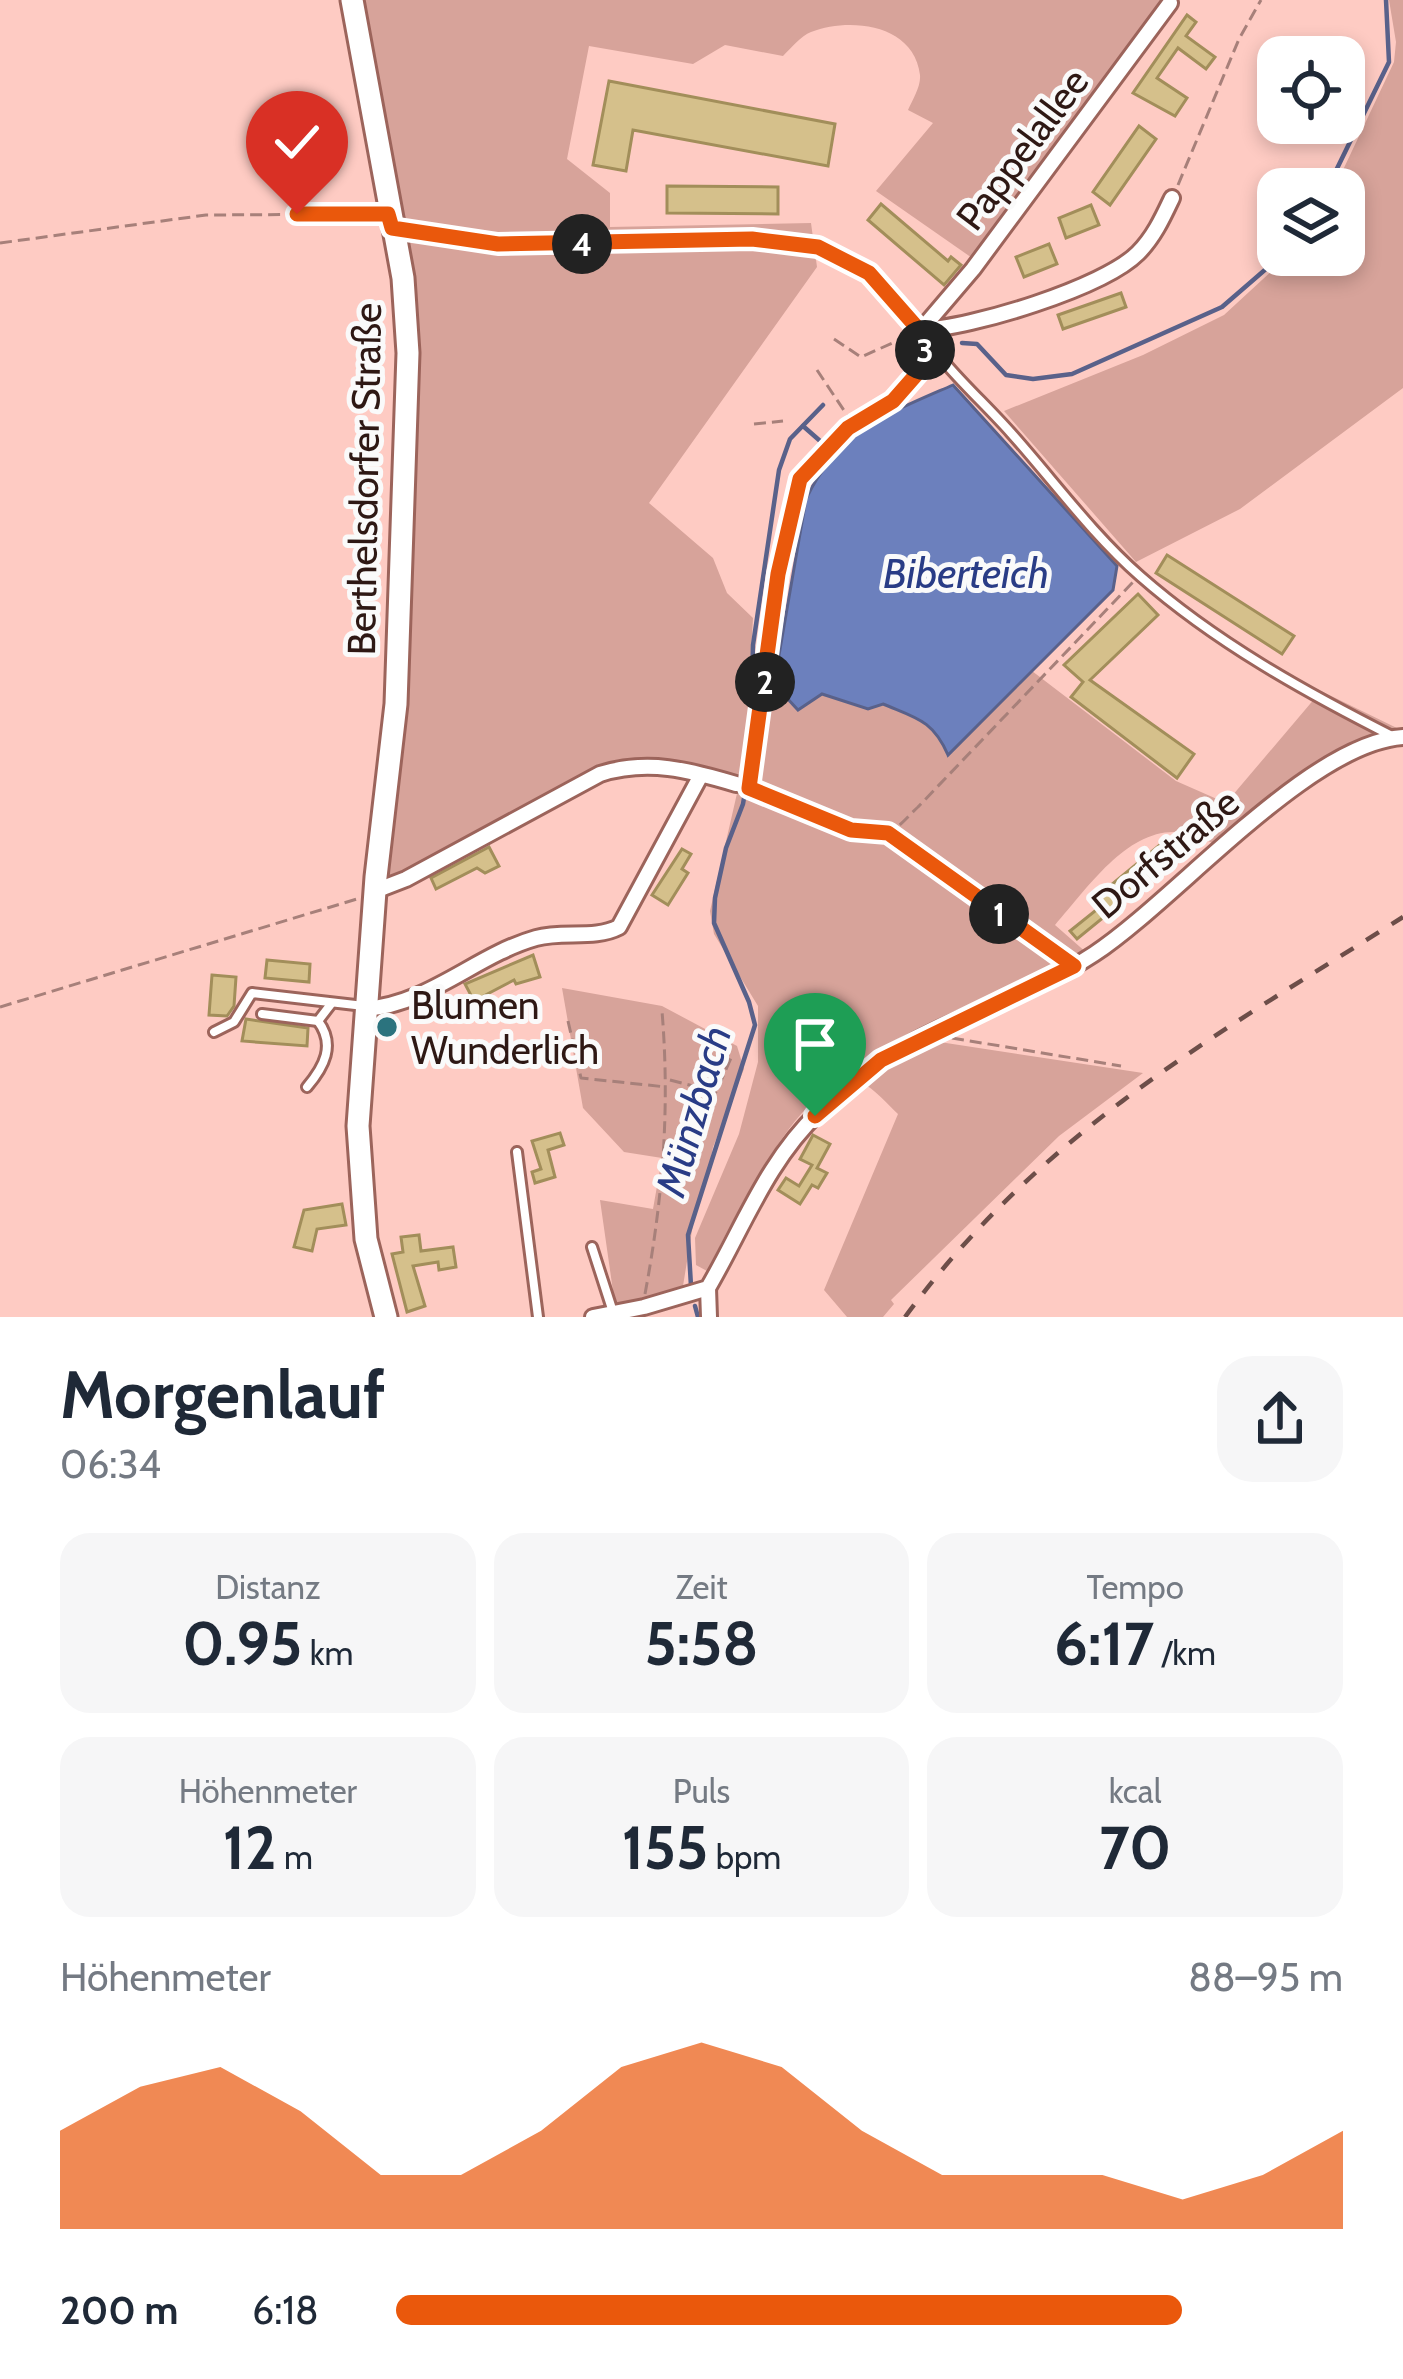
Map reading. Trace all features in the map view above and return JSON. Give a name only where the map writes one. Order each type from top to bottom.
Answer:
[{"type":"street","name":"Berthelsdorfer Straße","points":[[352,0],[403,278],[408,353],[396,704],[375,890],[358,1126],[366,1239],[386,1317]]},
{"type":"street","name":"Pappelallee","points":[[924,334],[1170,3]]},
{"type":"street","points":[[390,221],[498,244],[752,239],[818,247],[869,273],[924,334],[995,316],[1117,269],[1138,254],[1157,230],[1172,198]]},
{"type":"street","name":"Dorfstraße","points":[[696,1293],[793,1140],[863,1074],[934,1033],[1074,966],[1125,932],[1314,774],[1342,756],[1399,738]]},
{"type":"street","points":[[375,890],[406,879],[600,774],[649,765],[736,784]]},
{"type":"street","points":[[365,1007],[403,1004],[538,937],[601,934],[619,927],[701,775]]},
{"type":"street","points":[[593,1317],[696,1293],[709,1317]]},
{"type":"lane","points":[[924,334],[949,369],[1139,575],[1182,611],[1302,690],[1399,738]]},
{"type":"lane","points":[[214,1032],[234,1022],[252,993],[365,1007]]},
{"type":"lane","points":[[318,1021],[332,1002]]},
{"type":"lane","points":[[262,1015],[318,1021],[327,1033],[326,1066],[307,1087]]},
{"type":"lane","points":[[517,1152],[538,1317]]},
{"type":"lane","points":[[592,1246],[613,1313]]},
{"type":"path","points":[[1172,198],[1239,39],[1261,0]]},
{"type":"path","points":[[0,243],[206,215],[390,221]]},
{"type":"path","points":[[834,339],[861,357],[924,334],[922,368],[883,410],[832,442],[800,479],[778,574],[749,788],[851,830],[888,833],[1074,966]]},
{"type":"path","points":[[817,370],[854,426]]},
{"type":"path","points":[[754,424],[783,421]]},
{"type":"path","points":[[888,833],[1139,575]]},
{"type":"path","points":[[0,1006],[375,890]]},
{"type":"path","points":[[644,1307],[662,1194],[668,1083],[662,1011]]},
{"type":"path","points":[[568,1021],[581,1078],[668,1083],[718,1092],[731,1058]]},
{"type":"path","points":[[934,1033],[1121,1066]]},
{"type":"shaded area","points":[[360,0],[1167,0],[975,260],[876,191],[933,123],[908,110],[920,75],[915,58],[893,35],[861,26],[827,27],[807,34],[783,56],[725,45],[693,64],[589,46],[567,159],[610,193],[610,227],[811,223],[817,267],[649,503],[713,558],[727,593],[753,618],[748,708],[772,700],[774,684],[786,699],[821,694],[868,709],[883,704],[929,727],[948,755],[1032,671],[1176,781],[1226,803],[1321,691],[1403,731],[1395,746],[1326,776],[1226,852],[1199,837],[1174,832],[1129,847],[1055,925],[1096,961],[978,1024],[933,1041],[1143,1073],[1059,1136],[891,1300],[894,1304],[883,1317],[847,1317],[824,1290],[898,1114],[862,1083],[840,1083],[794,1122],[751,1188],[707,1271],[696,1265],[695,1238],[739,1134],[758,1062],[758,1006],[714,934],[710,911],[741,776],[682,762],[621,761],[384,880],[415,526],[413,301]]},
{"type":"shaded area","points":[[1389,0],[1403,0],[1403,388],[1240,509],[1136,562],[1004,411],[1143,355],[1224,315],[1266,276],[1365,276],[1365,168],[1344,168],[1355,144],[1365,144],[1365,123],[1394,62],[1396,42]]},
{"type":"shaded area","points":[[562,988],[662,1006],[737,1046],[744,1069],[713,1147],[695,1212],[683,1286],[678,1290],[615,1305],[600,1200],[653,1209],[662,1158],[624,1152],[583,1108]]},
{"type":"water","name":"Biberteich","points":[[953,385],[1117,566],[1113,590],[948,755],[930,727],[883,704],[868,709],[822,694],[798,710],[774,684],[806,499],[819,476],[833,456],[868,427]]},
{"type":"building","points":[[1187,15],[1196,22],[1186,36],[1215,57],[1206,69],[1178,48],[1157,78],[1187,98],[1175,116],[1133,93]]},
{"type":"building","points":[[609,81],[835,124],[828,166],[633,130],[626,171],[593,165]]},
{"type":"building","points":[[1139,126],[1156,139],[1110,205],[1093,192]]},
{"type":"building","points":[[667,186],[778,187],[778,214],[667,213]]},
{"type":"building","points":[[881,204],[948,261],[951,257],[961,265],[944,285],[868,220]]},
{"type":"building","points":[[1091,205],[1099,225],[1066,238],[1059,218]]},
{"type":"building","points":[[1049,244],[1057,264],[1024,277],[1016,257]]},
{"type":"building","points":[[1121,293],[1126,307],[1063,329],[1058,315]]},
{"type":"building","points":[[1167,555],[1294,636],[1282,654],[1156,573]]},
{"type":"building","points":[[1138,594],[1158,615],[1090,680],[1194,754],[1177,778],[1071,697],[1083,682],[1064,665]]},
{"type":"building","points":[[1162,843],[1175,859],[1077,939],[1070,931],[1100,907],[1094,899]]},
{"type":"building","points":[[489,847],[499,866],[485,873],[477,868],[436,889],[431,878]]},
{"type":"building","points":[[682,849],[691,854],[682,869],[688,873],[668,905],[652,895]]},
{"type":"building","points":[[533,955],[540,977],[516,984],[514,980],[474,1001],[465,984]]},
{"type":"building","points":[[267,960],[310,964],[309,982],[265,978]]},
{"type":"building","points":[[212,975],[236,977],[234,1006],[227,1016],[209,1015]]},
{"type":"building","points":[[246,1019],[308,1028],[307,1046],[242,1041]]},
{"type":"building","points":[[560,1133],[564,1145],[548,1150],[555,1177],[535,1183],[532,1172],[541,1169],[532,1141]]},
{"type":"building","points":[[813,1135],[830,1144],[817,1168],[827,1173],[800,1204],[778,1190],[786,1178],[799,1186],[812,1165],[800,1159]]},
{"type":"building","points":[[342,1204],[346,1225],[317,1229],[312,1251],[294,1247],[304,1210]]},
{"type":"building","points":[[419,1235],[421,1251],[453,1247],[456,1267],[439,1270],[438,1262],[413,1266],[425,1306],[407,1312],[392,1254],[403,1252],[401,1237]]},
{"type":"waterway","name":"Münzbach","points":[[1337,168],[1389,62],[1386,0]]},
{"type":"waterway","name":"Münzbach","points":[[962,343],[977,344],[1006,375],[1033,379],[1072,374],[1222,307],[1258,276]]},
{"type":"waterway","name":"Münzbach","points":[[691,1286],[688,1235],[755,1025],[714,923],[715,898],[726,848],[743,804],[750,762],[753,645],[779,470],[790,439],[823,405]]},
{"type":"waterway","points":[[803,426],[835,454]]},
{"type":"waterway","name":"Münzbach","points":[[695,1306],[698,1317]]},
{"type":"railway","points":[[905,1317],[958,1251],[1073,1140],[1198,1047],[1403,917]]},
{"type":"place","name":"Blumen Wunderlich","points":[[387,1027]]},
{"type":"route","points":[[297,214],[388,214],[392,228],[498,244],[752,239],[818,247],[869,273],[927,339],[922,368],[893,401],[848,428],[800,479],[778,574],[749,788],[851,830],[888,833],[1074,966],[881,1060],[815,1116]]}]
